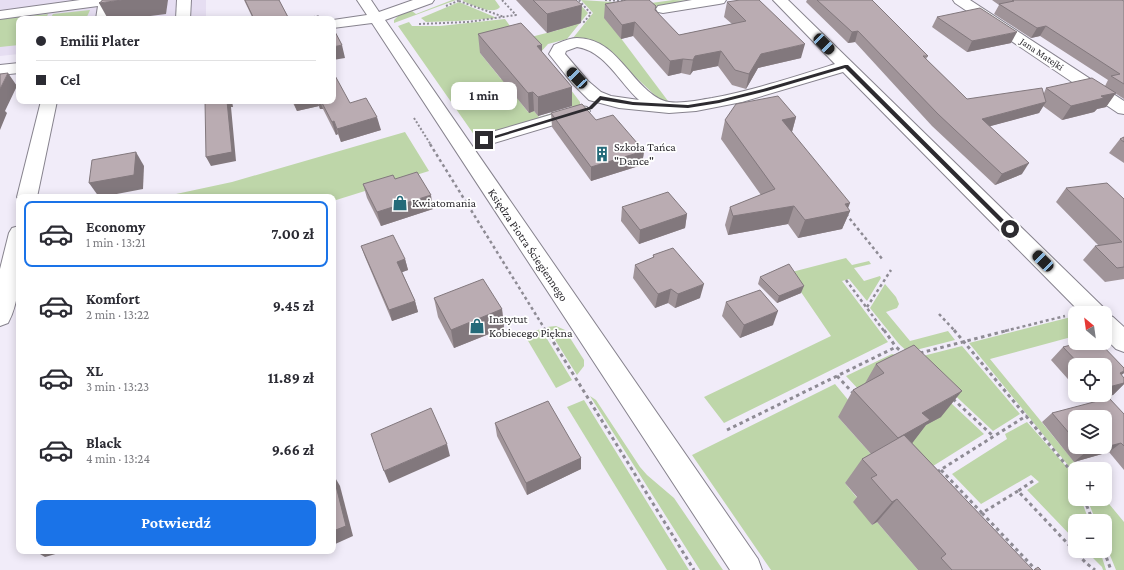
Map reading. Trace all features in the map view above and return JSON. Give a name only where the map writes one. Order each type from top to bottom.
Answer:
[{"type":"street","points":[[183,16],[184,0]]},
{"type":"street","name":"Księdza Piotra Ściegiennego","points":[[364,0],[746,570]]},
{"type":"street","points":[[336,24],[376,18],[427,0]]},
{"type":"street","points":[[663,9],[719,0]]},
{"type":"street","points":[[780,0],[1088,306]]},
{"type":"street","name":"Jana Matejki","points":[[960,0],[1124,109]]},
{"type":"street","points":[[0,15],[104,1],[106,3],[104,16]]},
{"type":"street","points":[[663,106],[647,98],[598,47],[587,42],[568,44],[559,48],[557,54],[560,60],[594,96],[633,104],[663,106],[688,107],[719,101],[765,90],[846,66]]},
{"type":"street","points":[[0,70],[16,68]]},
{"type":"street","points":[[484,140],[590,108],[600,98]]},
{"type":"street","points":[[28,194],[48,104]]},
{"type":"street","points":[[0,317],[16,246]]},
{"type":"street","points":[[1112,330],[1124,342]]},
{"type":"path","points":[[414,24],[454,23],[505,18],[516,15],[502,0]]},
{"type":"path","points":[[568,44],[591,14],[579,0]]},
{"type":"path","points":[[605,0],[625,1]]},
{"type":"path","points":[[458,1],[505,18]]},
{"type":"path","points":[[411,112],[694,570]]},
{"type":"path","points":[[844,211],[883,260]]},
{"type":"path","points":[[867,307],[891,270]]},
{"type":"path","points":[[846,280],[896,347],[907,356]]},
{"type":"path","points":[[939,314],[965,342],[1068,467]]},
{"type":"path","points":[[914,355],[1068,315]]},
{"type":"path","points":[[727,430],[896,347]]},
{"type":"path","points":[[838,376],[857,398]]},
{"type":"path","points":[[947,394],[994,436]]},
{"type":"path","points":[[935,473],[1026,416]]},
{"type":"path","points":[[940,470],[1036,570]]},
{"type":"path","points":[[982,513],[1018,492],[1033,481]]},
{"type":"path","points":[[1018,492],[1086,563],[1095,570]]},
{"type":"path","points":[[995,537],[1001,533]]},
{"type":"path","points":[[1107,558],[1111,570]]},
{"type":"shaded area","points":[[0,0],[206,0],[206,16],[16,16],[16,54],[0,56]]},
{"type":"green space","points":[[452,0],[456,0],[394,23],[394,20],[400,14],[412,11],[416,14]]},
{"type":"green space","points":[[495,0],[500,7],[493,10],[488,10],[462,1]]},
{"type":"green space","points":[[549,0],[576,0],[588,13],[567,39],[548,44],[539,54],[531,37],[558,30]]},
{"type":"green space","points":[[581,0],[644,4],[673,0],[701,1],[605,17],[668,101],[673,102],[664,104],[603,46],[584,38],[573,38],[593,13]]},
{"type":"green space","points":[[459,2],[497,18],[426,22],[421,18]]},
{"type":"green space","points":[[90,10],[87,16],[52,16],[53,14]]},
{"type":"green space","points":[[48,14],[47,16],[29,16]]},
{"type":"green space","points":[[16,17],[16,45],[0,47],[0,19]]},
{"type":"green space","points":[[505,19],[510,26],[498,29],[480,53],[501,79],[505,78],[510,89],[528,112],[534,111],[539,117],[572,107],[561,93],[571,90],[580,102],[580,105],[575,109],[477,139],[398,26],[409,22],[412,26],[440,26]]},
{"type":"green space","points":[[405,132],[429,171],[336,200],[336,194],[176,194],[232,182]]},
{"type":"green space","points":[[846,258],[852,265],[869,261],[871,264],[854,268],[864,281],[880,276],[881,278],[867,301],[849,279],[842,281],[888,342],[724,423],[704,397],[831,336],[788,273]]},
{"type":"green space","points":[[885,284],[896,297],[899,304],[897,308],[886,312],[910,341],[948,331],[955,340],[908,352],[899,344],[870,308]]},
{"type":"green space","points":[[1068,318],[1068,338],[990,359],[1074,462],[1068,462],[1068,465],[969,343]]},
{"type":"green space","points":[[556,326],[565,330],[584,360],[584,366],[577,375],[547,327]]},
{"type":"green space","points":[[541,329],[572,380],[556,388],[524,334]]},
{"type":"green space","points":[[962,346],[1020,414],[993,431],[915,358]]},
{"type":"green space","points":[[892,354],[902,357],[984,434],[906,483],[860,391],[846,376]]},
{"type":"green space","points":[[835,384],[854,407],[838,417],[879,463],[845,483],[858,499],[872,525],[877,522],[918,570],[771,570],[692,455]]},
{"type":"green space","points":[[590,396],[596,400],[640,467],[674,498],[723,570],[700,570]]},
{"type":"green space","points":[[584,400],[689,570],[667,570],[567,407]]},
{"type":"green space","points":[[1027,422],[1068,468],[1068,506],[1084,506],[1086,514],[1068,514],[1068,533],[1027,490],[1039,482],[1031,475],[981,504],[952,474],[1007,439],[1005,434]]},
{"type":"green space","points":[[1090,506],[1111,506],[1124,522],[1124,570],[1116,570],[1111,558],[1112,514],[1093,514]]},
{"type":"green space","points":[[1093,558],[1102,558],[1106,570],[1103,570]]},
{"type":"building","points":[[102,0],[122,0],[99,3]]},
{"type":"building","points":[[245,0],[279,0],[287,16],[253,16]]},
{"type":"building","points":[[533,0],[576,0],[582,5],[547,14]]},
{"type":"building","points":[[627,0],[649,0],[656,6],[655,10],[679,35],[746,21],[727,2],[759,0],[805,44],[761,54],[749,74],[735,70],[721,51],[695,56],[693,60],[683,59],[670,61],[635,22],[622,25],[605,4]]},
{"type":"building","points":[[817,0],[872,0],[928,56],[923,56],[967,99],[1042,88],[1046,102],[982,119],[1029,163],[1002,174],[938,114],[858,31],[852,32]]},
{"type":"building","points":[[1012,0],[1124,1],[1124,84],[1111,76],[1120,74],[1046,26],[1037,28],[999,4],[1014,1]]},
{"type":"building","points":[[980,8],[1017,32],[972,41],[937,17]]},
{"type":"building","points":[[521,23],[542,45],[537,46],[572,87],[538,97],[533,92],[528,93],[478,34]]},
{"type":"building","points":[[336,34],[342,45],[336,46]]},
{"type":"building","points":[[8,73],[0,89],[0,74]]},
{"type":"building","points":[[336,77],[350,103],[366,98],[377,117],[337,129],[334,121],[332,122],[323,104],[336,104]]},
{"type":"building","points":[[1092,78],[1116,93],[1101,96],[1104,98],[1071,106],[1046,88]]},
{"type":"building","points":[[778,96],[796,117],[782,120],[850,203],[845,204],[850,211],[805,220],[794,206],[733,216],[730,207],[775,189],[725,120],[736,104]]},
{"type":"building","points":[[205,104],[227,104],[232,152],[206,157]]},
{"type":"building","points":[[582,104],[596,120],[613,115],[644,151],[591,167],[551,113]]},
{"type":"building","points":[[136,152],[134,175],[89,183],[92,160]]},
{"type":"building","points":[[417,172],[431,195],[377,212],[363,184],[393,175],[395,179]]},
{"type":"building","points":[[1107,183],[1124,199],[1124,267],[1117,268],[1095,246],[1122,242],[1066,188]]},
{"type":"building","points":[[668,192],[687,214],[640,230],[622,207]]},
{"type":"building","points":[[393,235],[405,259],[397,262],[415,301],[389,310],[361,246]]},
{"type":"building","points":[[673,248],[704,284],[678,294],[671,289],[658,294],[635,265],[654,257],[653,255]]},
{"type":"building","points":[[789,264],[804,286],[779,296],[760,277]]},
{"type":"building","points":[[483,279],[502,309],[451,330],[434,298]]},
{"type":"building","points":[[760,290],[778,311],[744,325],[726,302]]},
{"type":"building","points":[[914,345],[962,391],[922,413],[930,420],[898,438],[853,390],[884,373],[876,364]]},
{"type":"building","points":[[1068,346],[1068,350],[1107,350],[1124,368],[1124,371],[1120,373],[1124,378],[1124,383],[1112,386],[1112,358],[1073,358],[1063,347]]},
{"type":"building","points":[[548,401],[581,458],[526,483],[495,423]]},
{"type":"building","points":[[1112,401],[1124,414],[1124,446],[1121,443],[1112,445],[1112,410],[1068,410],[1068,432],[1052,413],[1094,402]]},
{"type":"building","points":[[431,408],[447,444],[384,471],[371,434]]},
{"type":"building","points":[[904,435],[1033,570],[952,570],[941,558],[946,554],[897,499],[892,502],[871,478],[877,475],[862,459]]},
{"type":"building","points":[[336,486],[346,526],[336,530]]},
{"type":"building","points":[[1038,567],[1041,570],[1034,570]]},
{"type":"place","name":"Szkoła Tańca \"Dance\"","points":[[602,154]]},
{"type":"place","name":"Kwiatomania","points":[[400,203]]},
{"type":"place","name":"Instytut Kobiecego Piękna","points":[[477,326]]},
{"type":"route","points":[[484,140],[590,108],[600,98],[633,104],[688,107],[765,90],[846,66],[1010,229]]}]
